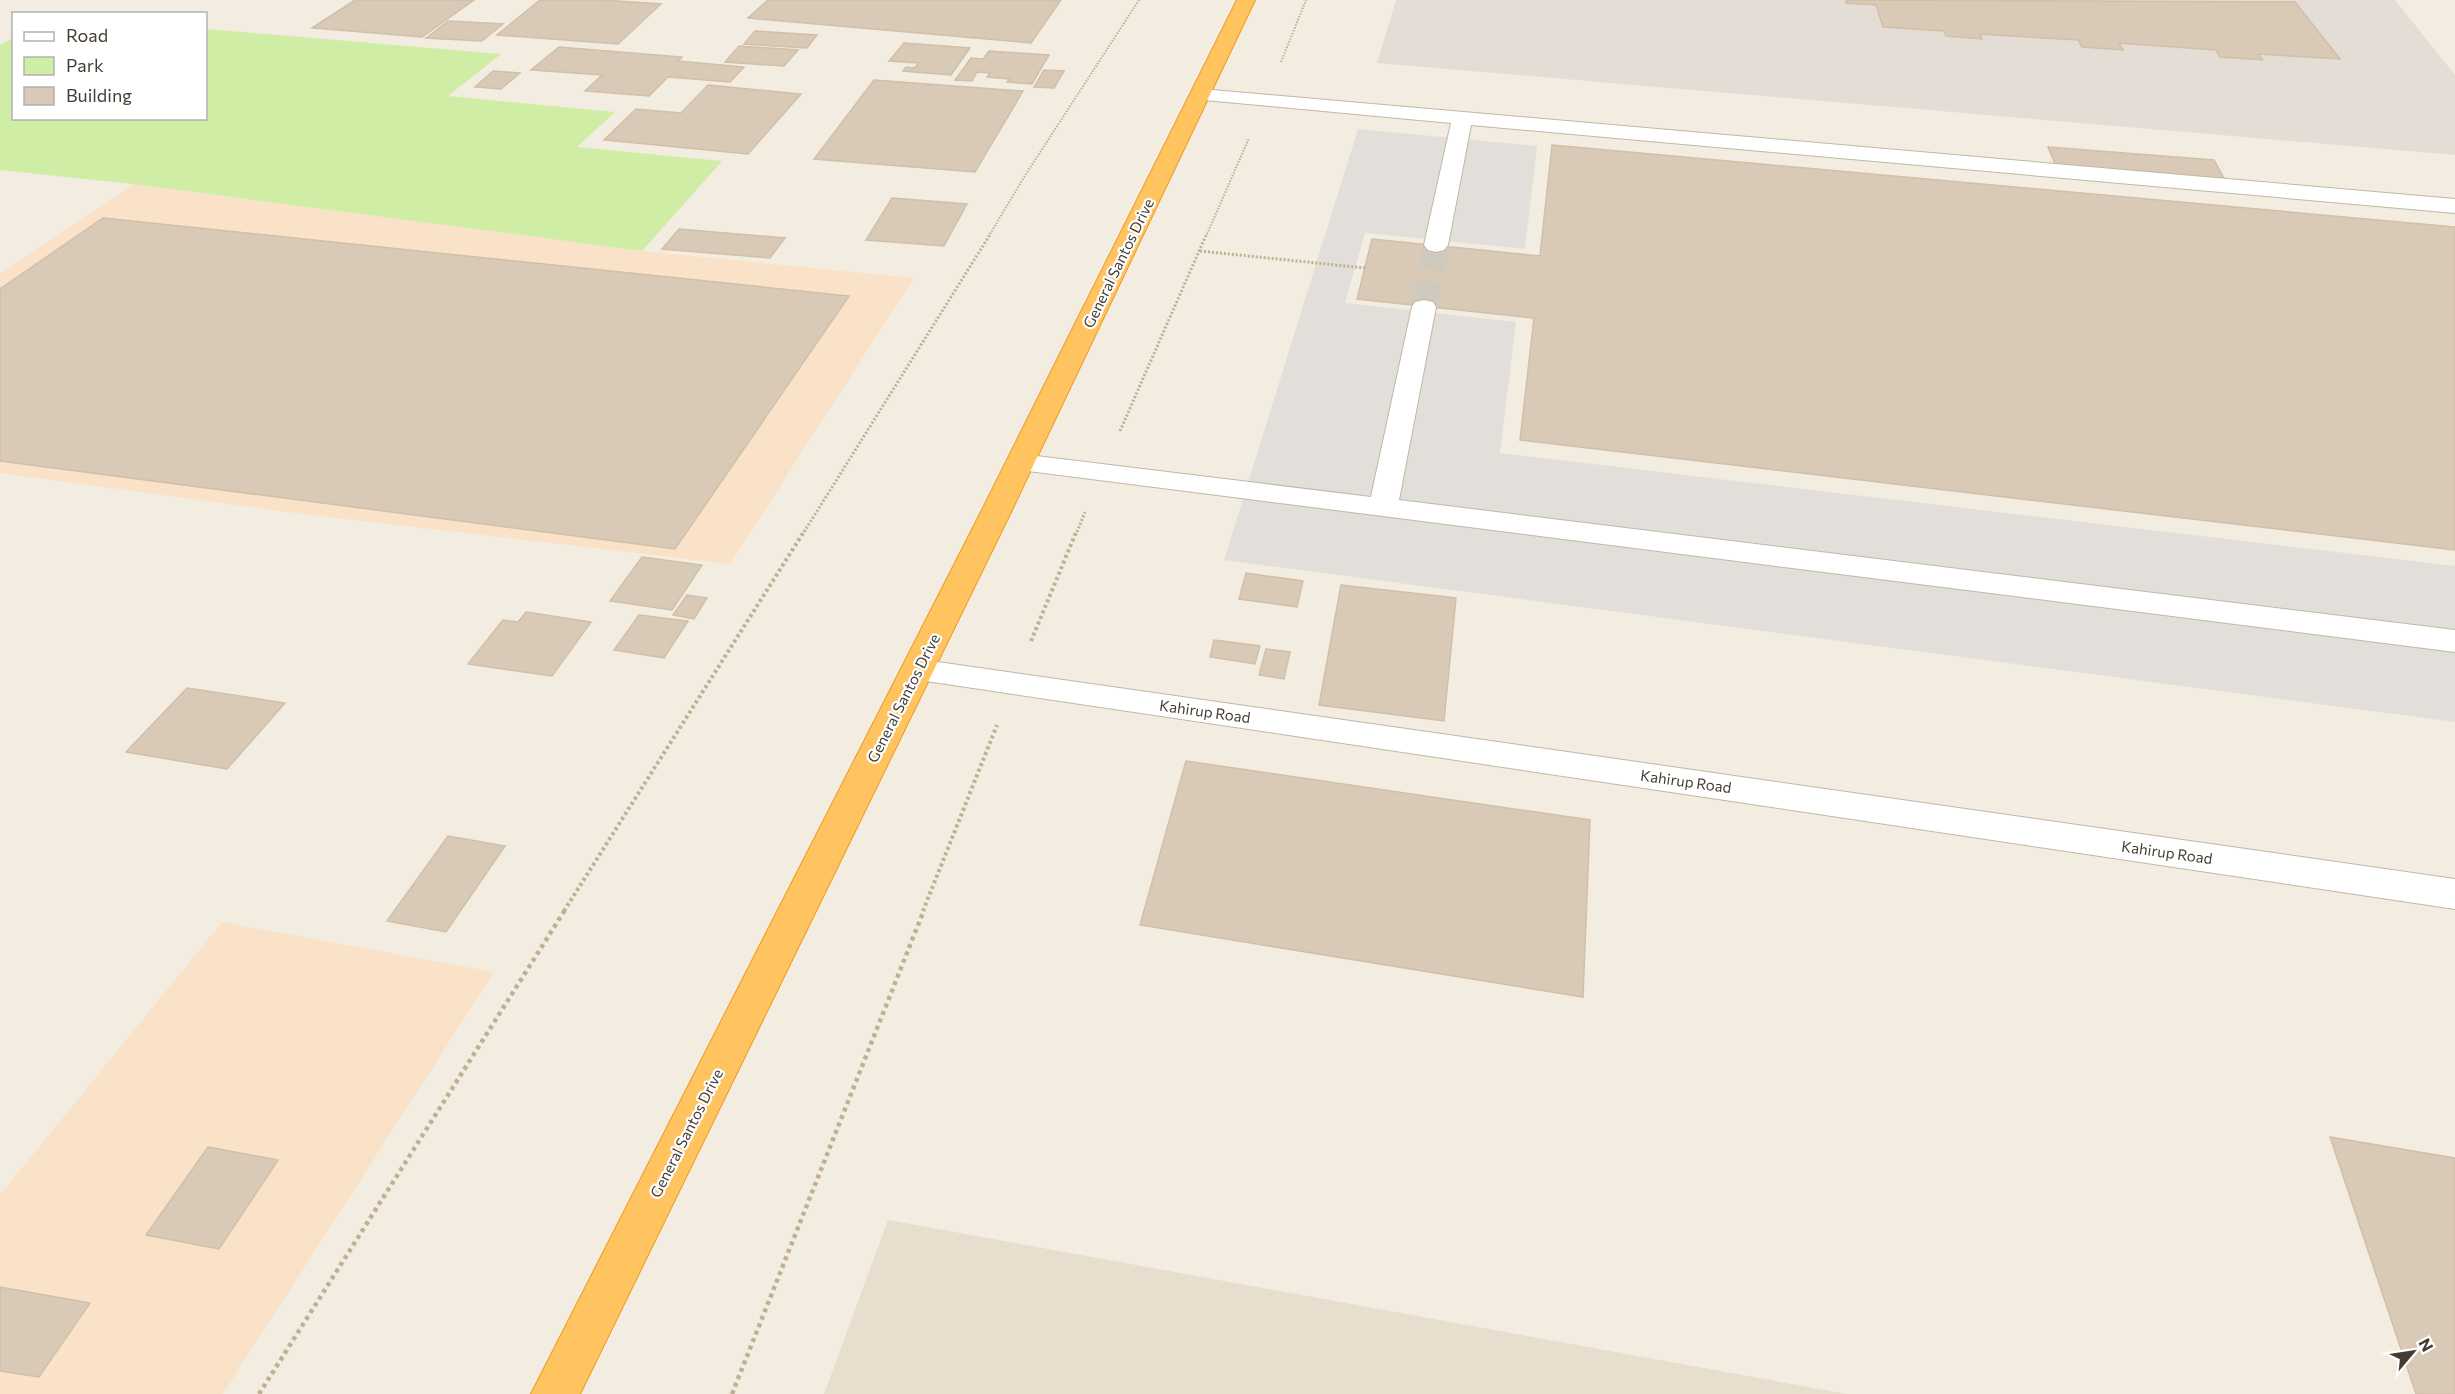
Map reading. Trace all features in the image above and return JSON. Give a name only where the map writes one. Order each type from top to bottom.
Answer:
[{"type":"highway","name":"General Santos Drive","points":[[555,1394],[917,670],[1246,0]]},
{"type":"street","points":[[1201,95],[2455,206]]},
{"type":"street","points":[[1436,245],[1462,118]]},
{"type":"street","points":[[1383,507],[1424,307]]},
{"type":"street","points":[[1020,462],[2455,641]]},
{"type":"street","name":"Kahirup Road","points":[[917,670],[2455,894]]},
{"type":"path","points":[[259,1394],[962,282],[1026,174],[1139,0]]},
{"type":"path","points":[[732,1394],[1013,684],[1102,472],[1265,101],[1306,0]]},
{"type":"path","points":[[1200,251],[1365,268]]},
{"type":"shaded area","points":[[1396,0],[2395,0],[2455,75],[2455,155],[1377,63]]},
{"type":"shaded area","points":[[1358,129],[1537,146],[1525,249],[1365,233],[1345,303],[1516,322],[1500,453],[2455,566],[2455,722],[1224,560]]},
{"type":"shaded area","points":[[133,184],[642,251],[914,278],[730,564],[294,513],[0,473],[0,274]]},
{"type":"shaded area","points":[[222,922],[494,972],[223,1394],[0,1394],[0,1195]]},
{"type":"shaded area","points":[[888,1220],[1847,1394],[824,1394]]},
{"type":"green space","points":[[207,29],[501,54],[448,96],[615,112],[577,147],[722,161],[642,251],[133,184],[0,170],[0,45],[12,39],[12,120],[207,120]]},
{"type":"building","points":[[355,0],[474,0],[422,37],[312,28]]},
{"type":"building","points":[[540,0],[603,0],[661,4],[618,44],[497,35]]},
{"type":"building","points":[[768,0],[1061,0],[1031,43],[748,18]]},
{"type":"building","points":[[1846,0],[2295,2],[2340,59],[2258,54],[2263,60],[2220,57],[2216,50],[2119,43],[2123,50],[2082,47],[2078,40],[1980,34],[1982,39],[1946,36],[1944,31],[1883,27],[1876,5],[1846,3]]},
{"type":"building","points":[[448,21],[503,24],[482,41],[426,38]]},
{"type":"building","points":[[755,31],[817,35],[807,48],[744,44]]},
{"type":"building","points":[[904,43],[970,48],[951,75],[903,71],[906,67],[915,68],[918,63],[889,61]]},
{"type":"building","points":[[739,46],[798,50],[784,66],[725,62]]},
{"type":"building","points":[[559,47],[682,57],[678,61],[744,67],[730,82],[668,77],[649,96],[585,91],[602,75],[531,70]]},
{"type":"building","points":[[989,51],[1049,55],[1032,84],[1007,82],[1010,79],[987,77],[990,73],[977,72],[972,81],[955,80],[971,58],[983,59]]},
{"type":"building","points":[[1044,70],[1064,71],[1054,88],[1034,87]]},
{"type":"building","points":[[493,71],[520,73],[501,89],[475,87]]},
{"type":"building","points":[[874,80],[1023,91],[975,172],[814,159]]},
{"type":"building","points":[[708,85],[801,94],[748,154],[604,140],[636,109],[681,113]]},
{"type":"building","points":[[1552,145],[2455,227],[2455,550],[1520,440],[1534,318],[1357,299],[1372,239],[1540,256]]},
{"type":"building","points":[[2048,147],[2214,160],[2225,180],[2056,166]]},
{"type":"building","points":[[892,198],[967,204],[944,246],[866,240]]},
{"type":"building","points":[[103,218],[849,296],[675,549],[0,461],[0,289]]},
{"type":"building","points":[[679,229],[785,238],[770,258],[662,249]]},
{"type":"building","points":[[642,557],[702,565],[672,610],[610,601]]},
{"type":"building","points":[[1246,573],[1303,581],[1297,607],[1239,599]]},
{"type":"building","points":[[1341,585],[1456,598],[1444,721],[1319,705]]},
{"type":"building","points":[[687,595],[707,598],[694,619],[673,615]]},
{"type":"building","points":[[526,612],[591,622],[552,676],[468,664],[503,620],[518,622]]},
{"type":"building","points":[[639,615],[688,621],[664,658],[614,650]]},
{"type":"building","points":[[1214,640],[1260,646],[1255,664],[1210,657]]},
{"type":"building","points":[[1266,649],[1290,652],[1284,679],[1259,675]]},
{"type":"building","points":[[187,688],[285,703],[227,769],[126,752]]},
{"type":"building","points":[[1186,761],[1590,820],[1583,997],[1140,925]]},
{"type":"building","points":[[448,836],[505,846],[446,932],[387,921]]},
{"type":"building","points":[[2330,1137],[2455,1158],[2455,1394],[2416,1394]]},
{"type":"building","points":[[208,1147],[278,1160],[219,1249],[146,1235]]},
{"type":"building","points":[[0,1287],[90,1303],[39,1377],[0,1371]]},
{"type":"tunnel","points":[[1424,307],[1436,245]]}]
